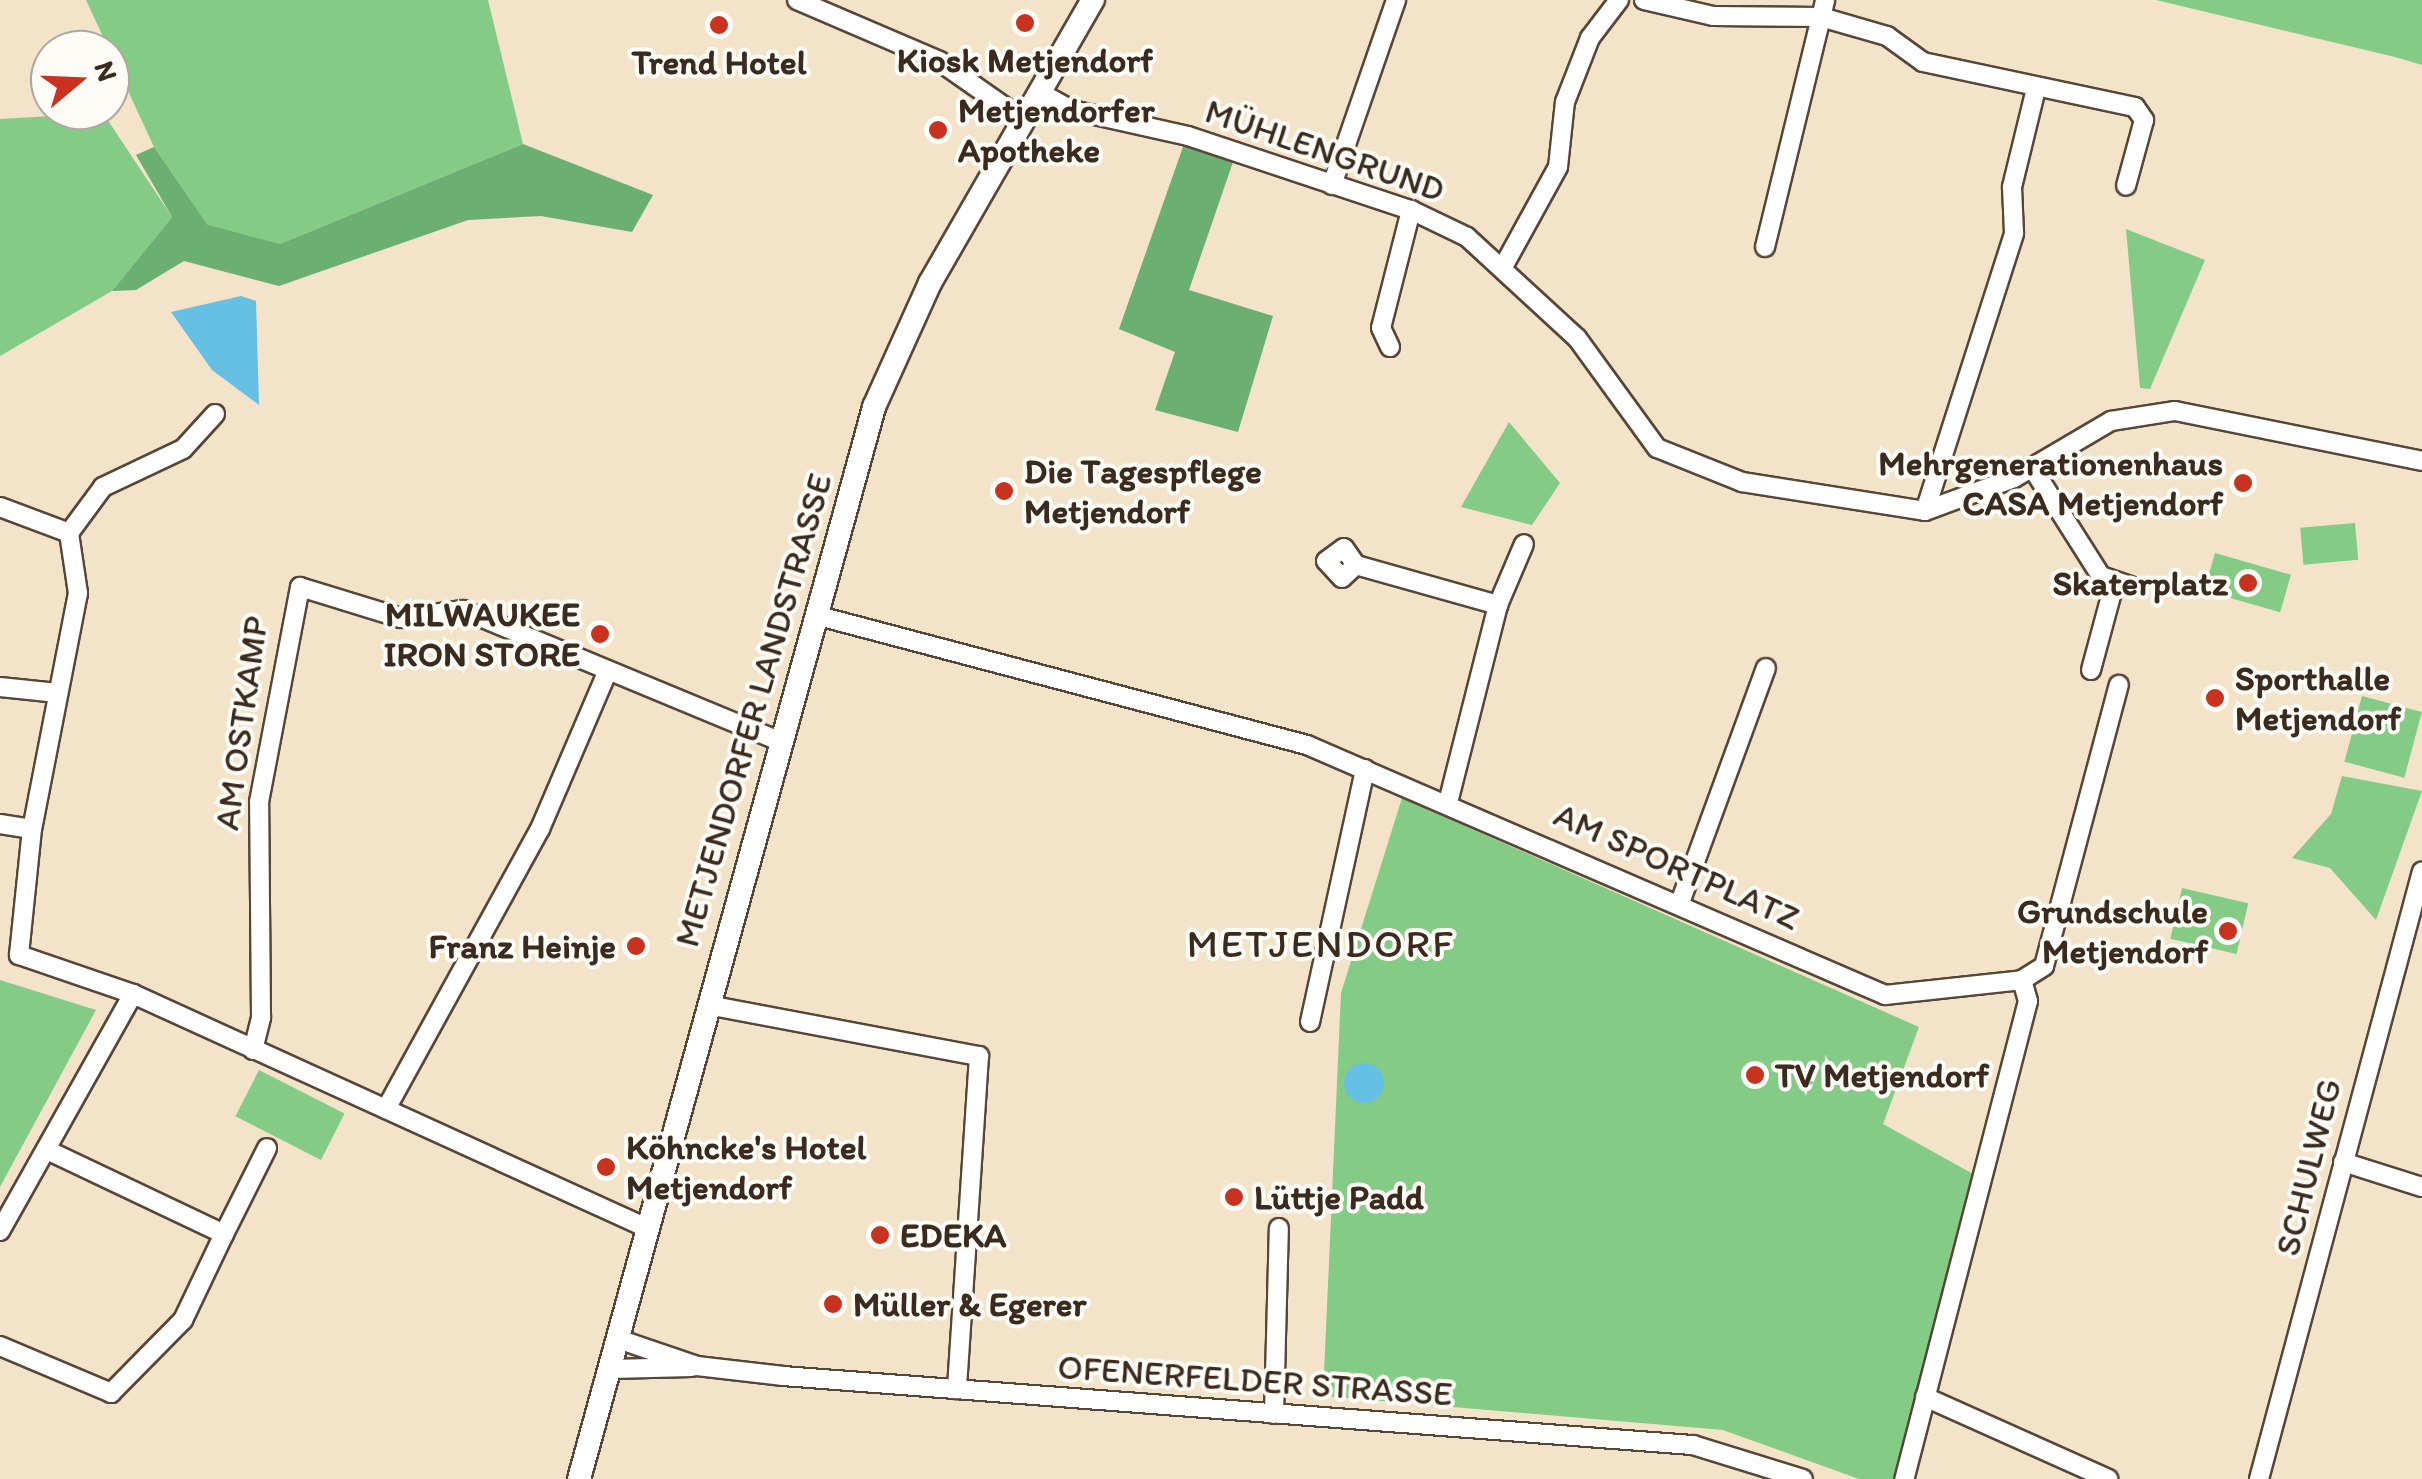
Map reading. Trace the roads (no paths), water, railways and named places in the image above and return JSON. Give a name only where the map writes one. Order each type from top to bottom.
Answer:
[{"type":"main road","name":"METJENDORFER LANDSTRASSE","points":[[579,1479],[881,387],[1022,119],[1092,0]]},
{"type":"street","points":[[797,0],[939,61],[1022,119]]},
{"type":"street","points":[[1332,184],[1396,0]]},
{"type":"street","points":[[1503,267],[1558,167],[1565,102],[1590,38],[1619,0]]},
{"type":"street","points":[[1644,0],[1713,16],[1823,8],[1887,36],[1923,62],[2035,93],[2135,107],[2144,120],[2126,186]]},
{"type":"street","points":[[1765,247],[1823,8]]},
{"type":"street","name":"MÜHLENGRUND","points":[[1039,92],[1072,110],[1141,122],[1411,210],[1503,267],[1576,338],[1670,458],[1768,487],[1925,511]]},
{"type":"street","points":[[1925,511],[2014,233],[2012,188],[2035,93]]},
{"type":"street","points":[[1390,347],[1382,328],[1411,210]]},
{"type":"street","points":[[1925,511],[2033,468],[2111,421],[2175,411],[2422,461]]},
{"type":"street","points":[[215,414],[183,449],[102,487],[69,534],[78,593],[32,829],[18,955],[134,994],[647,1228]]},
{"type":"street","points":[[2033,468],[2101,576],[2122,583],[2091,670]]},
{"type":"street","points":[[0,508],[69,534]]},
{"type":"street","points":[[1448,803],[1498,605],[1524,544]]},
{"type":"street","points":[[1356,565],[1498,605]]},
{"type":"street","name":"AM OSTKAMP","points":[[253,1050],[261,1027],[259,802],[300,587],[401,618],[462,610],[606,675],[780,741]]},
{"type":"street","name":"AM SPORTPLATZ","points":[[815,615],[1307,745],[1681,900],[1884,995],[2022,980]]},
{"type":"street","points":[[1681,900],[1766,668]]},
{"type":"street","points":[[386,1110],[540,829],[606,675]]},
{"type":"street","points":[[1904,1479],[2028,1001],[2022,980],[2044,966],[2119,685]]},
{"type":"street","points":[[0,687],[58,693]]},
{"type":"street","points":[[1310,1022],[1365,769]]},
{"type":"street","points":[[0,824],[32,829]]},
{"type":"street","name":"SCHULWEG","points":[[2259,1479],[2422,871]]},
{"type":"street","points":[[0,1232],[134,994]]},
{"type":"street","points":[[708,1005],[979,1056],[957,1389]]},
{"type":"street","points":[[0,1346],[111,1393],[183,1320],[267,1148]]},
{"type":"street","points":[[47,1150],[224,1234]]},
{"type":"street","points":[[2344,1162],[2422,1187]]},
{"type":"street","points":[[1274,1414],[1279,1228]]},
{"type":"street","name":"OFENERFELDER STRASSE","points":[[618,1339],[697,1366]]},
{"type":"street","name":"OFENERFELDER STRASSE","points":[[610,1369],[697,1366],[1693,1445],[1803,1479]]},
{"type":"street","points":[[1925,1397],[2108,1479]]},
{"type":"water","points":[[241,296],[256,301],[259,405],[212,370],[171,312]]},
{"type":"water","points":[[1364,1063],[1378,1069],[1384,1083],[1378,1097],[1364,1103],[1350,1097],[1344,1083],[1350,1069]]},
{"type":"place","name":"Kiosk Metjendorf","points":[[1025,23]]},
{"type":"place","name":"Trend Hotel","points":[[719,25]]},
{"type":"place","name":"Metjendorfer Apotheke","points":[[938,130]]},
{"type":"place","name":"Mehrgenerationenhaus CASA Metjendorf","points":[[2243,483]]},
{"type":"place","name":"Die Tagespflege Metjendorf","points":[[1004,491]]},
{"type":"place","name":"Skaterplatz","points":[[2248,583]]},
{"type":"place","name":"MILWAUKEE IRON STORE","points":[[600,634]]},
{"type":"place","name":"Sporthalle Metjendorf","points":[[2215,698]]},
{"type":"place","name":"Grundschule Metjendorf","points":[[2228,931]]},
{"type":"place","name":"Franz Heinje","points":[[636,946]]},
{"type":"place","name":"TV Metjendorf","points":[[1755,1075]]},
{"type":"place","name":"Köhncke's Hotel Metjendorf","points":[[606,1167]]},
{"type":"place","name":"Lüttje Padd","points":[[1234,1197]]},
{"type":"place","name":"EDEKA","points":[[880,1235]]},
{"type":"place","name":"Müller & Egerer","points":[[833,1304]]},
{"type":"district","name":"METJENDORF","points":[[1321,943]]}]
